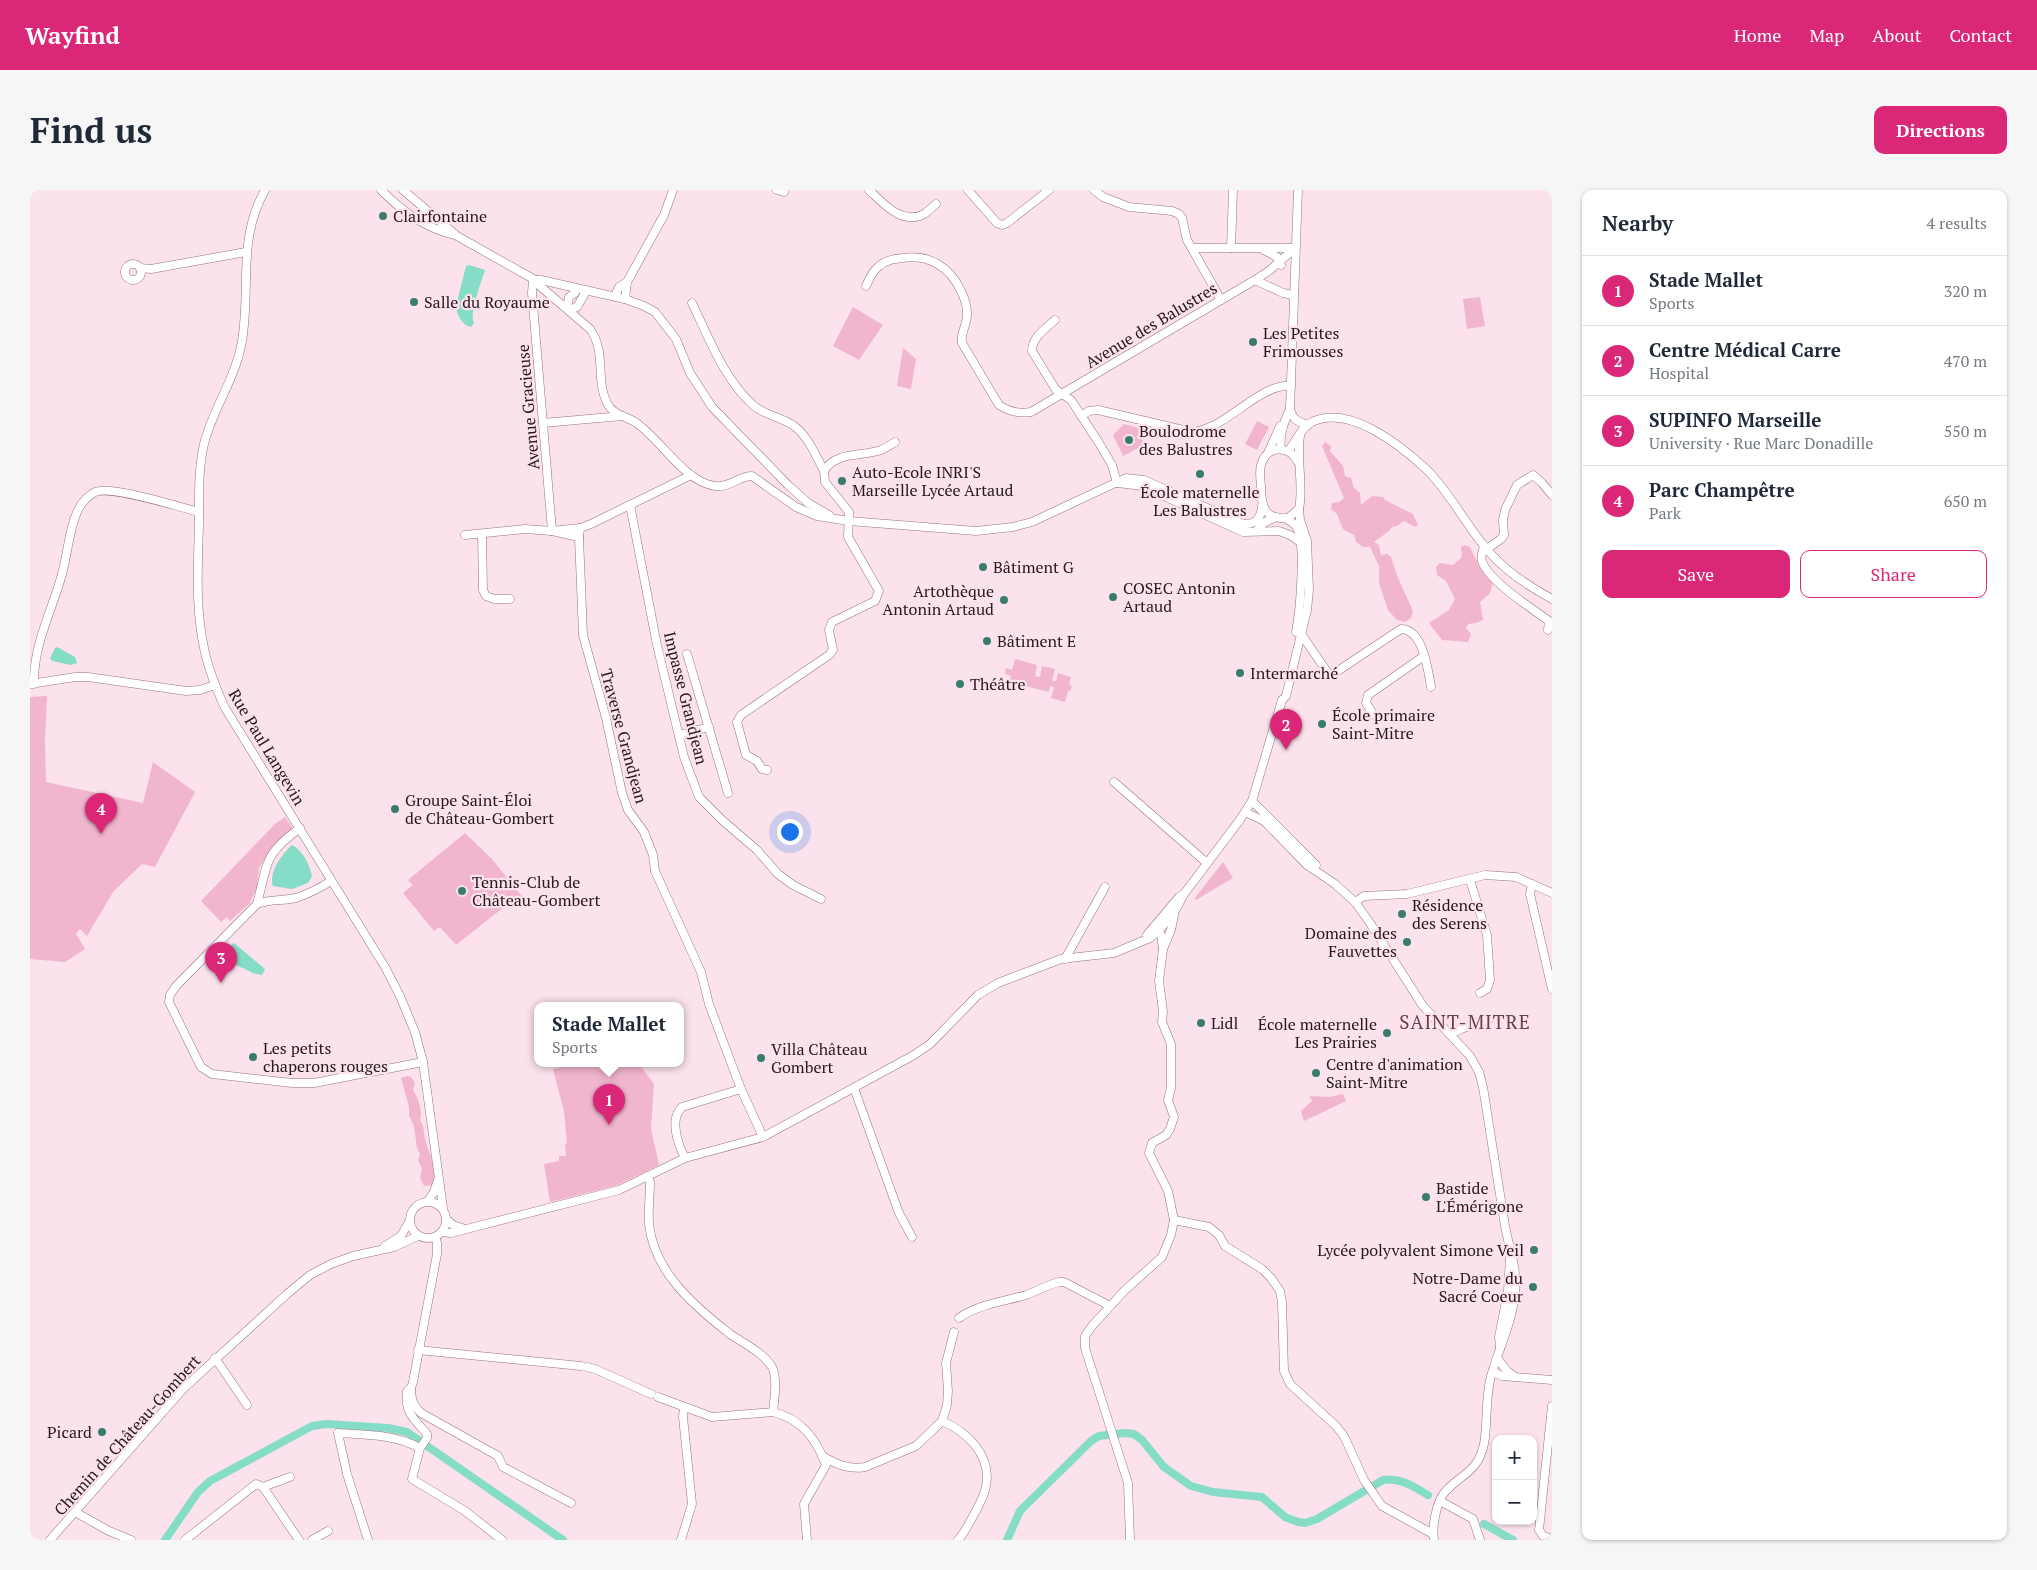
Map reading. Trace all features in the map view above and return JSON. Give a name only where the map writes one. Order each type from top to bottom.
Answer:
[{"type":"street","name":"Rue Paul Langevin","points":[[265,190],[253,217],[246,252],[244,330],[241,345],[232,378],[216,412],[204,445],[199,512],[198,579],[200,626],[204,648],[215,685],[225,708],[385,967],[400,996],[415,1032],[424,1062],[443,1208]]},
{"type":"street","points":[[381,190],[411,216],[435,230],[456,236]]},
{"type":"street","points":[[403,190],[456,236],[534,280],[590,329],[601,354],[602,389],[607,404],[614,412],[635,422],[691,475],[708,484],[722,486],[746,476],[752,476],[796,507],[817,516],[850,521],[960,531],[992,530],[1013,527],[1040,519],[1126,478],[1144,480],[1243,524],[1250,524],[1261,515],[1260,466],[1268,453],[1274,436],[1284,424]]},
{"type":"street","points":[[625,299],[627,282],[664,215],[674,190]]},
{"type":"street","points":[[869,190],[899,215],[917,216],[924,214],[936,204]]},
{"type":"street","points":[[968,190],[997,223],[1002,225],[1007,224],[1049,190]]},
{"type":"street","points":[[1094,190],[1103,197],[1129,206],[1179,214],[1182,218],[1187,240],[1221,300]]},
{"type":"street","points":[[1231,248],[1233,190]]},
{"type":"street","points":[[1298,190],[1290,409],[1296,421],[1308,425]]},
{"type":"street","points":[[1192,248],[1295,248]]},
{"type":"street","name":"Avenue des Balustres","points":[[866,286],[872,274],[879,266],[893,259],[922,257],[948,270],[961,291],[967,314],[961,338],[962,343],[999,405],[1009,411],[1022,413],[1031,412],[1255,280],[1281,263],[1295,248]]},
{"type":"street","points":[[1260,249],[1268,252],[1281,263],[1294,267]]},
{"type":"street","points":[[140,271],[246,252]]},
{"type":"street","points":[[534,280],[541,280],[576,291],[615,296],[635,302],[655,312],[676,339],[690,373],[712,407],[788,485],[808,503],[834,518]]},
{"type":"street","name":"Avenue Gracieuse","points":[[534,280],[532,293],[552,531]]},
{"type":"street","points":[[1255,280],[1283,293],[1293,295]]},
{"type":"street","points":[[615,296],[619,287],[627,282]]},
{"type":"street","points":[[576,291],[581,300],[583,324]]},
{"type":"street","points":[[568,309],[569,297],[576,291]]},
{"type":"street","points":[[568,309],[581,300],[655,312]]},
{"type":"street","points":[[692,303],[724,369],[752,404],[761,411],[795,426],[805,437],[824,471],[825,482],[849,512],[848,537],[879,591],[875,601],[832,622],[829,630],[832,650],[829,655],[775,690],[741,715],[736,722],[746,755],[756,761],[762,769],[767,770]]},
{"type":"street","points":[[1054,320],[1036,338],[1032,345],[1032,351],[1056,390],[1071,400],[1082,416],[1112,465],[1117,483]]},
{"type":"street","points":[[1082,416],[1093,410],[1098,410],[1192,432],[1200,431],[1216,424],[1274,388],[1291,386]]},
{"type":"street","points":[[1290,409],[1280,441],[1285,450],[1296,457],[1298,462]]},
{"type":"street","points":[[543,423],[622,416]]},
{"type":"street","points":[[1268,453],[1285,450],[1308,425],[1323,419],[1342,418],[1371,427],[1426,469],[1488,550],[1520,580],[1552,599]]},
{"type":"street","points":[[1299,630],[1307,610],[1309,590],[1307,541],[1300,520],[1299,509],[1301,499],[1298,462],[1300,434]]},
{"type":"street","points":[[824,471],[828,464],[838,459],[881,450],[895,442]]},
{"type":"street","points":[[466,535],[525,529],[579,532],[691,475]]},
{"type":"street","points":[[1550,625],[1496,581],[1481,559],[1504,535],[1503,520],[1505,510],[1517,485],[1533,475],[1552,496]]},
{"type":"street","points":[[1117,483],[1142,486],[1243,532],[1279,531],[1290,535],[1300,542]]},
{"type":"street","points":[[199,512],[113,491],[96,492],[86,500],[75,520],[60,583],[40,638],[32,684],[75,677],[88,677],[186,691],[200,690],[215,685]]},
{"type":"street","name":"Impasse Grandjean","points":[[630,505],[657,646],[684,757],[699,797],[757,850],[778,874],[793,885],[822,899]]},
{"type":"street","points":[[1262,506],[1269,514],[1285,518],[1292,517],[1299,509]]},
{"type":"street","points":[[1256,531],[1265,522],[1276,517]]},
{"type":"street","points":[[422,1237],[451,1233],[619,1190],[685,1158],[763,1137],[930,1044],[958,1013],[978,995],[1015,975],[1065,959],[1114,952],[1150,938],[1172,911],[1252,801],[1282,700],[1286,696],[1299,630],[1301,594],[1300,542],[1296,526],[1285,518]]},
{"type":"street","name":"Traverse Grandjean","points":[[579,532],[583,635],[606,718],[622,793],[628,810],[644,832],[653,855],[655,871],[701,972],[709,1004],[741,1089],[763,1137]]},
{"type":"street","points":[[482,534],[483,590],[486,596],[494,599],[510,598]]},
{"type":"street","points":[[1486,568],[1488,550]]},
{"type":"street","points":[[1299,630],[1330,676],[1402,629],[1408,629],[1414,633],[1420,643],[1431,687]]},
{"type":"street","points":[[687,654],[728,793]]},
{"type":"street","points":[[1373,714],[1366,703],[1368,695],[1424,656]]},
{"type":"street","points":[[679,735],[709,726]]},
{"type":"street","points":[[1114,782],[1207,863]]},
{"type":"street","points":[[1252,801],[1322,873]]},
{"type":"street","points":[[1174,1220],[1209,1227],[1219,1235],[1225,1246],[1262,1269],[1272,1278],[1280,1291],[1282,1302],[1284,1370],[1290,1384],[1336,1426],[1344,1436],[1364,1480],[1382,1506],[1433,1537],[1441,1500],[1468,1474],[1480,1457],[1484,1446],[1490,1384],[1500,1348],[1499,1337],[1508,1291],[1510,1251],[1483,1087],[1479,1072],[1470,1056],[1428,1012],[1427,1005],[1422,996],[1375,922],[1335,878],[1322,873],[1264,822],[1245,812]]},
{"type":"street","points":[[257,904],[268,859],[279,844],[300,828]]},
{"type":"street","points":[[1356,901],[1364,896],[1374,894],[1407,894],[1430,887],[1485,876],[1516,877],[1552,893]]},
{"type":"street","points":[[1470,880],[1487,935],[1490,980],[1487,989],[1480,993]]},
{"type":"street","points":[[332,881],[295,898],[270,899],[257,904],[176,986],[170,995],[169,1002],[201,1067],[206,1072],[212,1074],[282,1082],[314,1083],[424,1062]]},
{"type":"street","points":[[1532,884],[1530,894],[1552,989]]},
{"type":"street","points":[[1065,959],[1105,887]]},
{"type":"street","points":[[1130,1540],[1130,1490],[1116,1440],[1085,1348],[1085,1336],[1110,1306],[1162,1257],[1171,1235],[1174,1220],[1168,1191],[1149,1153],[1152,1143],[1166,1135],[1174,1117],[1168,1100],[1171,1088],[1171,1044],[1162,1022],[1163,1010],[1159,981],[1163,949],[1170,930],[1172,911]]},
{"type":"street","points":[[1158,928],[1163,949]]},
{"type":"street","points":[[1542,948],[1552,949]]},
{"type":"street","points":[[1450,1034],[1490,1019]]},
{"type":"street","points":[[854,1088],[898,1213],[912,1237]]},
{"type":"street","points":[[685,1158],[677,1135],[675,1120],[678,1111],[682,1107],[741,1089]]},
{"type":"street","name":"Rue Paul Langevin","points":[[428,1201],[434,1192],[438,1176]]},
{"type":"street","points":[[647,1176],[650,1182],[650,1225],[653,1242],[667,1273],[672,1282],[688,1298],[725,1330],[766,1360],[773,1368],[773,1412]]},
{"type":"street","points":[[437,1254],[422,1237],[412,1230],[409,1222],[410,1214],[414,1207],[421,1202],[436,1203],[443,1208],[446,1219],[445,1226],[438,1235],[437,1254],[411,1388],[411,1400],[422,1414],[498,1456],[503,1467],[571,1503]]},
{"type":"street","points":[[446,1219],[453,1225],[465,1229]]},
{"type":"street","name":"Chemin de Château-Gombert","points":[[372,1251],[391,1244],[401,1236],[409,1222]]},
{"type":"street","name":"Chemin de Château-Gombert","points":[[50,1540],[183,1389],[287,1294],[310,1276],[346,1258],[394,1247],[422,1237]]},
{"type":"street","points":[[959,1318],[966,1313],[987,1305],[1025,1295],[1059,1282],[1064,1282],[1110,1306]]},
{"type":"street","points":[[822,1456],[836,1464],[857,1469],[865,1467],[916,1446],[942,1422],[948,1391],[946,1364],[954,1332]]},
{"type":"street","points":[[418,1350],[584,1366],[620,1379],[654,1396],[712,1417],[773,1412],[792,1419],[806,1430],[826,1465],[804,1504],[807,1540]]},
{"type":"street","points":[[216,1358],[247,1406]]},
{"type":"street","points":[[1497,1358],[1507,1371],[1517,1377]]},
{"type":"street","points":[[1493,1372],[1502,1376],[1552,1380]]},
{"type":"street","points":[[411,1388],[407,1391],[406,1408],[427,1434],[427,1438],[420,1448],[412,1479],[465,1511],[502,1540]]},
{"type":"street","points":[[1552,1406],[1539,1530],[1543,1536],[1552,1539]]},
{"type":"street","points":[[681,1540],[692,1504],[682,1417],[684,1407]]},
{"type":"street","points":[[942,1422],[968,1436],[978,1448],[986,1467],[986,1485],[964,1533],[958,1540]]},
{"type":"street","points":[[368,1540],[347,1474],[338,1433],[392,1437],[405,1440],[420,1448]]},
{"type":"street","points":[[263,1487],[290,1477]]},
{"type":"street","points":[[185,1540],[256,1484],[263,1487],[298,1540]]},
{"type":"street","points":[[1441,1500],[1473,1519],[1480,1540]]},
{"type":"street","points":[[75,1512],[109,1531],[131,1540]]},
{"type":"street","points":[[312,1540],[328,1532]]},
{"type":"shaded area","points":[[469,265],[485,270],[474,305],[474,323],[471,327],[461,320],[456,306],[466,266]]},
{"type":"shaded area","points":[[1480,297],[1485,326],[1467,329],[1463,299]]},
{"type":"shaded area","points":[[853,307],[883,325],[859,360],[833,346]]},
{"type":"shaded area","points":[[903,348],[916,359],[911,389],[897,386]]},
{"type":"shaded area","points":[[1257,421],[1269,427],[1257,450],[1245,444]]},
{"type":"shaded area","name":"Boulodrome des Balustres","points":[[1124,424],[1138,428],[1144,445],[1123,456],[1113,435]]},
{"type":"shaded area","points":[[1325,442],[1331,446],[1330,451],[1343,466],[1345,476],[1351,478],[1354,488],[1360,493],[1361,505],[1372,496],[1383,497],[1385,500],[1413,514],[1418,525],[1415,527],[1404,521],[1392,527],[1374,542],[1379,545],[1381,555],[1387,554],[1391,557],[1413,611],[1411,618],[1405,622],[1397,620],[1388,610],[1379,583],[1379,566],[1370,547],[1363,547],[1356,542],[1354,535],[1343,529],[1337,514],[1331,509],[1332,503],[1339,502],[1344,498],[1322,446]]},
{"type":"shaded area","points":[[1465,545],[1470,547],[1481,570],[1493,583],[1490,593],[1480,602],[1483,620],[1468,624],[1466,628],[1471,634],[1468,642],[1442,640],[1429,623],[1449,610],[1455,599],[1446,581],[1437,575],[1436,567],[1440,563],[1453,565],[1462,557],[1461,547]]},
{"type":"shaded area","points":[[57,647],[75,657],[77,663],[71,665],[52,661],[50,658]]},
{"type":"shaded area","points":[[1015,659],[1037,665],[1035,676],[1040,677],[1042,666],[1055,669],[1052,681],[1056,681],[1058,673],[1071,677],[1069,685],[1072,686],[1070,691],[1068,691],[1065,702],[1051,698],[1054,687],[1050,686],[1049,692],[1009,682],[1011,676],[1005,674],[1006,668],[1012,670]]},
{"type":"shaded area","points":[[47,696],[46,782],[143,803],[153,762],[195,792],[155,867],[142,864],[113,892],[87,936],[80,929],[76,934],[85,949],[65,962],[30,959],[30,697]]},
{"type":"shaded area","points":[[285,817],[293,829],[267,856],[259,868],[257,887],[250,903],[230,921],[227,917],[221,922],[201,901],[275,824]]},
{"type":"shaded area","name":"Tennis-Club de Château-Gombert","points":[[465,833],[492,859],[524,899],[519,903],[514,899],[456,945],[440,927],[434,931],[403,893],[413,885],[408,880]]},
{"type":"shaded area","points":[[292,845],[305,858],[312,876],[308,883],[292,889],[273,886],[272,875],[274,870],[284,853]]},
{"type":"shaded area","points":[[1223,862],[1233,878],[1196,900],[1195,898]]},
{"type":"shaded area","points":[[234,943],[265,969],[262,975],[232,963],[226,948]]},
{"type":"shaded area","points":[[561,1067],[641,1067],[654,1084],[651,1129],[659,1165],[615,1186],[550,1202],[544,1164],[559,1161],[559,1156],[566,1156],[565,1144],[567,1143],[564,1111],[553,1069]]},
{"type":"shaded area","points":[[411,1077],[415,1083],[413,1090],[417,1097],[421,1113],[420,1120],[434,1167],[434,1185],[424,1186],[420,1178],[422,1169],[418,1160],[420,1154],[401,1078]]},
{"type":"shaded area","points":[[1343,1094],[1346,1101],[1304,1121],[1301,1111],[1312,1101],[1310,1096],[1329,1097]]},
{"type":"waterway","points":[[165,1540],[198,1492],[210,1481],[312,1426],[326,1424],[388,1428],[407,1432],[563,1540]]},
{"type":"waterway","points":[[1007,1540],[1020,1511],[1091,1441],[1099,1436],[1125,1433],[1134,1434],[1142,1440],[1164,1467],[1191,1486],[1213,1492],[1262,1497],[1285,1517],[1298,1522],[1305,1523],[1317,1519],[1383,1480],[1401,1481],[1428,1495]]},
{"type":"waterway","points":[[1484,1524],[1513,1540]]},
{"type":"place","name":"Clairfontaine","points":[[383,216]]},
{"type":"place","name":"Salle du Royaume","points":[[414,302]]},
{"type":"place","name":"Les Petites Frimousses","points":[[1253,342]]},
{"type":"place","name":"Boulodrome des Balustres","points":[[1129,440]]},
{"type":"place","name":"École maternelle Les Balustres","points":[[1200,474]]},
{"type":"place","name":"Auto-Ecole INRI'S Marseille Lycée Artaud","points":[[842,481]]},
{"type":"place","name":"Bâtiment G","points":[[983,567]]},
{"type":"place","name":"COSEC Antonin Artaud","points":[[1113,597]]},
{"type":"place","name":"Artothèque Antonin Artaud","points":[[1004,600]]},
{"type":"place","name":"Bâtiment E","points":[[987,641]]},
{"type":"place","name":"Intermarché","points":[[1240,673]]},
{"type":"place","name":"Théâtre","points":[[960,684]]},
{"type":"place","name":"École primaire Saint-Mitre","points":[[1322,724]]},
{"type":"place","name":"Centre Médical Carre","points":[[1286,750]]},
{"type":"place","name":"Groupe Saint-Éloi de Château-Gombert","points":[[395,809]]},
{"type":"place","name":"Parc Champêtre","points":[[101,834]]},
{"type":"place","name":"Tennis-Club de Château-Gombert","points":[[462,891]]},
{"type":"place","name":"Résidence des Serens","points":[[1402,914]]},
{"type":"place","name":"Domaine des Fauvettes","points":[[1407,942]]},
{"type":"place","name":"SUPINFO Marseille","points":[[221,983]]},
{"type":"place","name":"Lidl","points":[[1201,1023]]},
{"type":"place","name":"École maternelle Les Prairies","points":[[1387,1033]]},
{"type":"place","name":"Les petits chaperons rouges","points":[[253,1057]]},
{"type":"place","name":"Villa Château Gombert","points":[[761,1058]]},
{"type":"place","name":"Centre d'animation Saint-Mitre","points":[[1316,1073]]},
{"type":"place","name":"Stade Mallet","points":[[609,1125]]},
{"type":"place","name":"Bastide L'Émérigone","points":[[1426,1197]]},
{"type":"place","name":"Lycée polyvalent Simone Veil","points":[[1534,1250]]},
{"type":"place","name":"Notre-Dame du Sacré Coeur","points":[[1533,1287]]},
{"type":"place","name":"Picard","points":[[102,1432]]},
{"type":"district","name":"SAINT-MITRE","points":[[1465,1021]]}]
